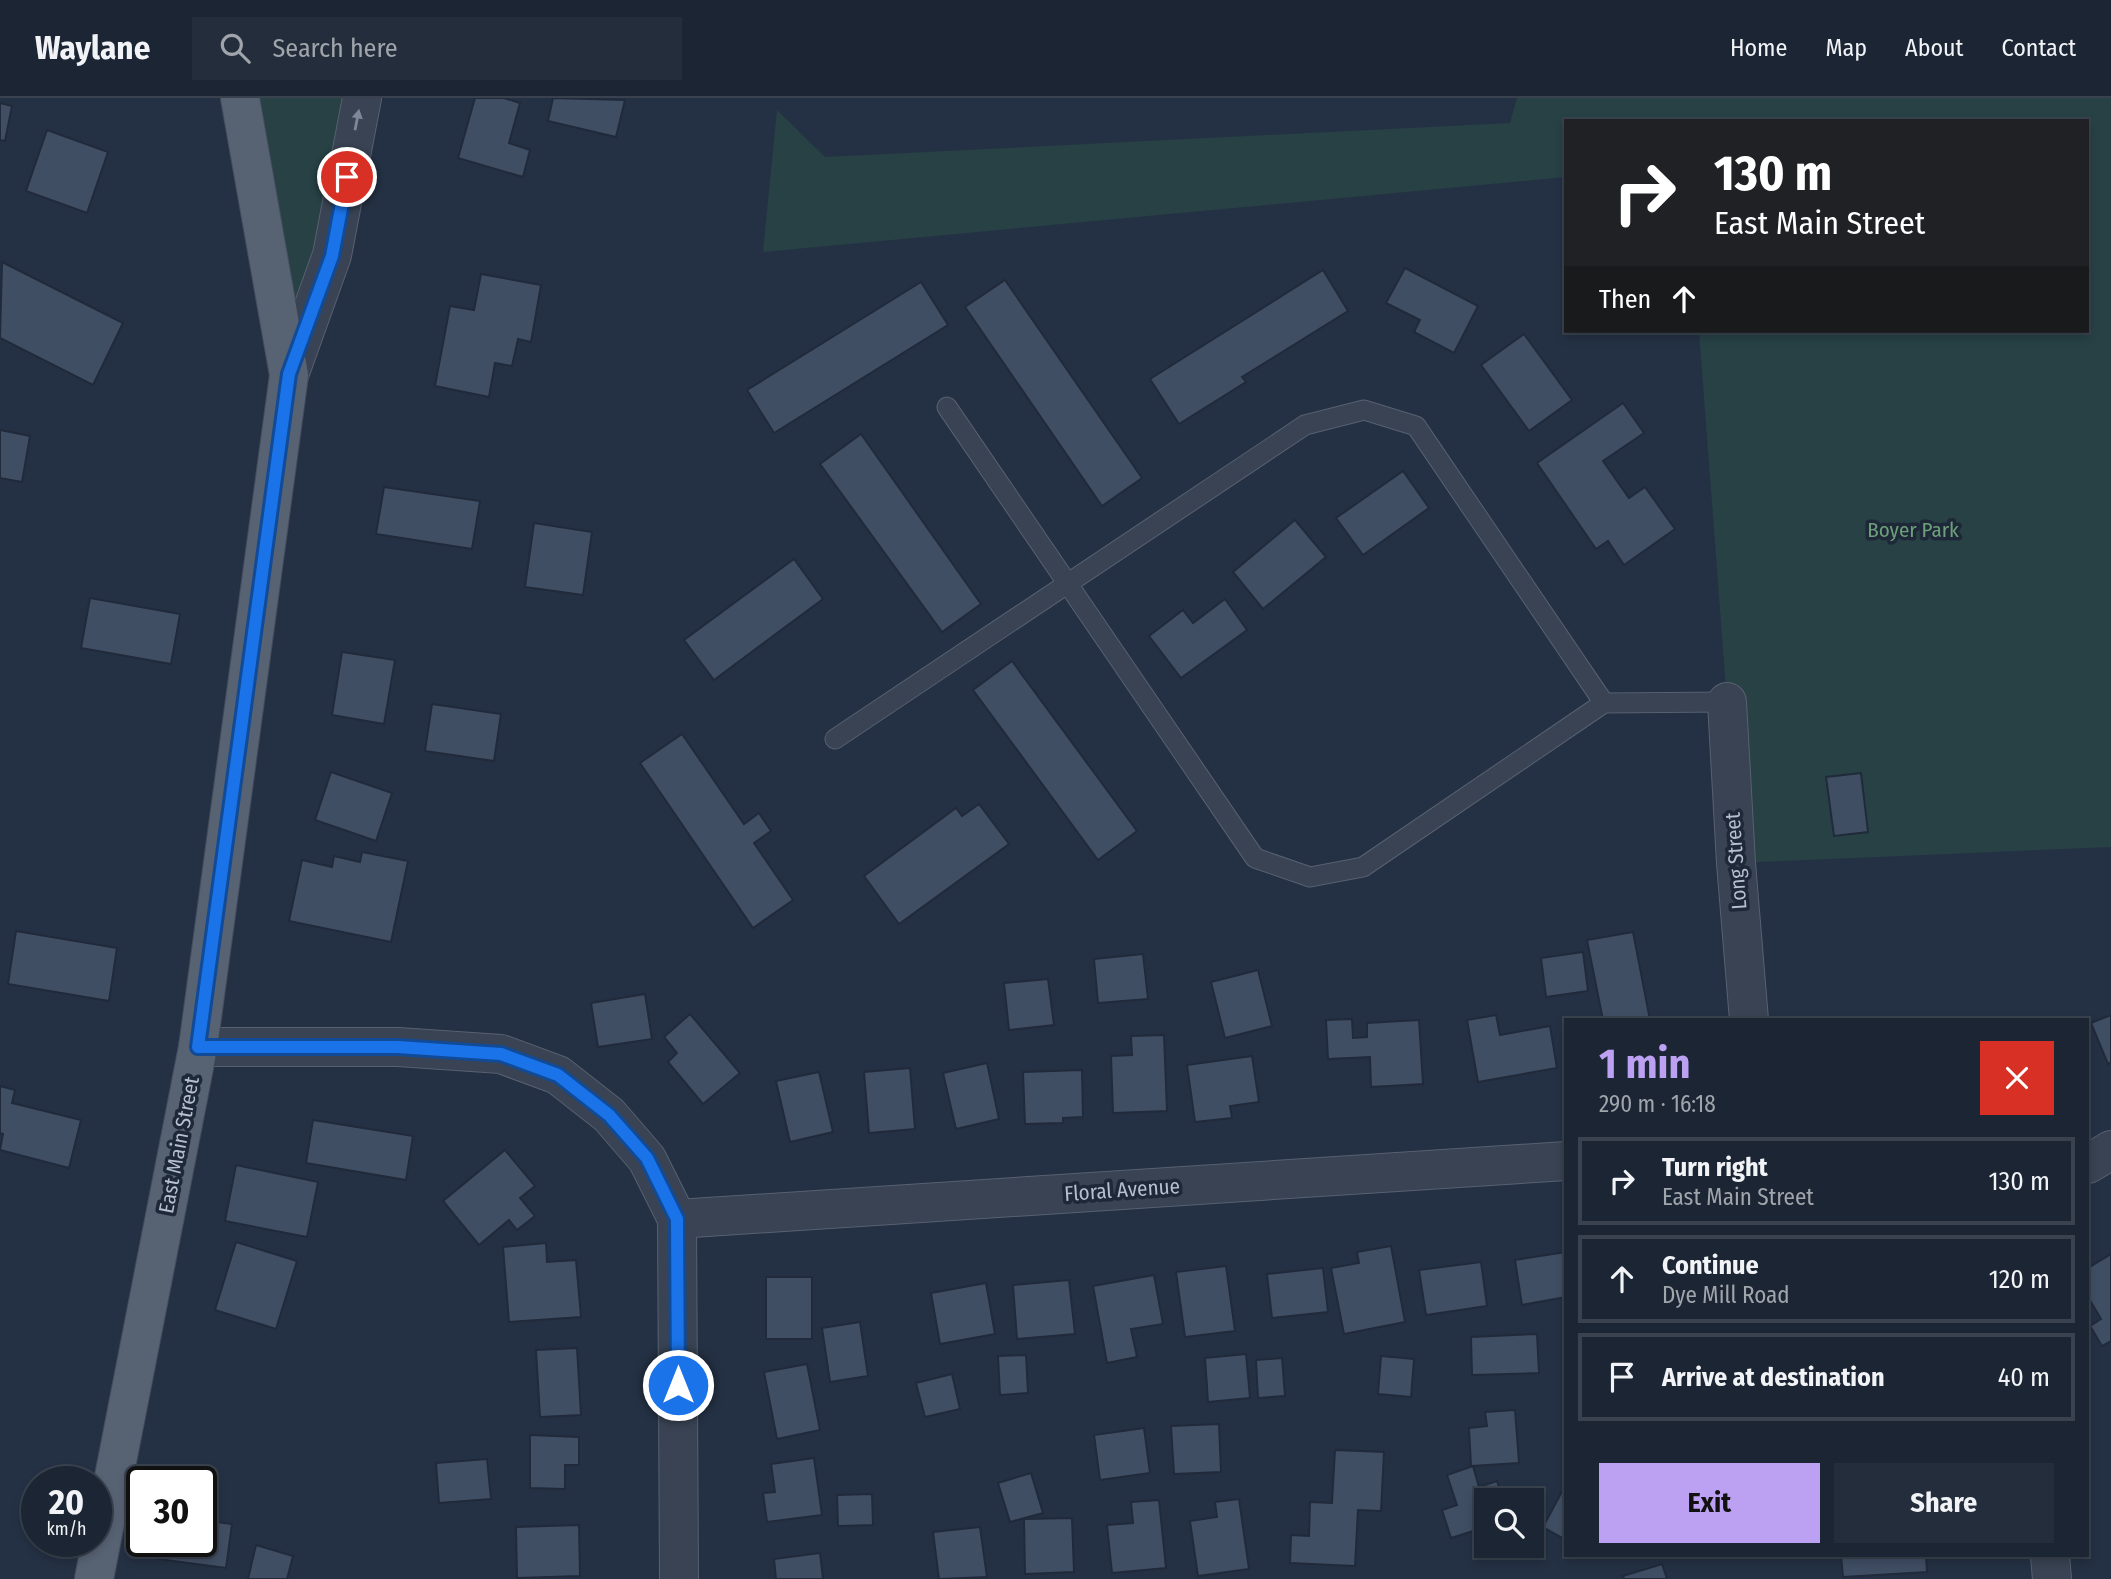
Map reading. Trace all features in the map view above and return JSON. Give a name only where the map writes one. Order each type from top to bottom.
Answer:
[{"type":"main road","name":"East Main Street","points":[[94,1579],[198,1047],[289,374],[240,98]]},
{"type":"street","points":[[289,374],[332,256],[362,98]]},
{"type":"street","name":"Long Street","points":[[1727,702],[1749,1018]]},
{"type":"street","points":[[198,1047],[398,1047],[501,1054],[558,1075],[609,1115],[647,1158],[677,1219],[679,1579]]},
{"type":"street","points":[[2089,1163],[2111,1150]]},
{"type":"street","name":"Floral Avenue","points":[[677,1219],[1564,1161]]},
{"type":"street","points":[[2050,1557],[2052,1579]]},
{"type":"lane","points":[[947,407],[1255,858],[1310,877],[1363,867],[1604,702],[1727,702]]},
{"type":"lane","points":[[835,739],[1306,425],[1364,410],[1416,426],[1604,702]]},
{"type":"green space","points":[[240,98],[362,98],[289,375]]},
{"type":"green space","name":"Boyer Park","points":[[1517,98],[2111,98],[2111,847],[1736,863],[1727,702],[1699,333],[2089,333],[2089,119],[1564,119],[1564,177],[763,252],[777,110],[825,157],[1510,123]]},
{"type":"building","points":[[475,98],[504,98],[520,103],[509,143],[530,150],[523,177],[458,158]]},
{"type":"building","points":[[553,98],[625,100],[616,137],[548,121]]},
{"type":"building","points":[[0,103],[12,106],[5,141],[0,140]]},
{"type":"building","points":[[47,130],[108,152],[87,213],[26,191]]},
{"type":"building","points":[[2,262],[123,323],[93,385],[0,338]]},
{"type":"building","points":[[1405,268],[1478,306],[1454,353],[1414,332],[1420,320],[1386,303]]},
{"type":"building","points":[[1323,270],[1348,311],[1242,377],[1246,382],[1179,424],[1150,379]]},
{"type":"building","points":[[481,274],[541,285],[531,342],[518,339],[512,366],[495,363],[489,397],[435,386],[450,306],[474,310]]},
{"type":"building","points":[[1005,280],[1142,478],[1102,506],[965,307]]},
{"type":"building","points":[[921,282],[948,325],[774,433],[747,390]]},
{"type":"building","points":[[1524,334],[1572,400],[1529,431],[1481,365]]},
{"type":"building","points":[[1623,403],[1644,433],[1603,461],[1629,498],[1645,487],[1675,529],[1624,565],[1608,541],[1596,549],[1537,463]]},
{"type":"building","points":[[0,430],[30,436],[22,482],[0,478]]},
{"type":"building","points":[[861,434],[981,604],[942,632],[820,464]]},
{"type":"building","points":[[1403,471],[1429,508],[1363,555],[1336,518]]},
{"type":"building","points":[[384,487],[480,501],[472,549],[376,534]]},
{"type":"building","points":[[1295,520],[1326,557],[1263,609],[1233,572]]},
{"type":"building","points":[[534,523],[592,532],[583,595],[525,587]]},
{"type":"building","points":[[794,559],[823,599],[714,680],[684,640]]},
{"type":"building","points":[[90,598],[180,614],[171,664],[81,648]]},
{"type":"building","points":[[1225,599],[1247,630],[1181,678],[1149,636],[1183,610],[1193,623]]},
{"type":"building","points":[[342,652],[395,660],[384,724],[332,715]]},
{"type":"building","points":[[1012,661],[1137,831],[1098,860],[973,690]]},
{"type":"building","points":[[432,704],[501,714],[494,761],[425,751]]},
{"type":"building","points":[[682,734],[744,824],[759,813],[771,831],[754,843],[793,900],[753,928],[640,763]]},
{"type":"building","points":[[331,772],[392,793],[376,841],[315,820]]},
{"type":"building","points":[[1861,773],[1868,832],[1834,836],[1826,777]]},
{"type":"building","points":[[979,804],[1009,844],[899,924],[864,876],[956,808],[962,816]]},
{"type":"building","points":[[362,852],[408,861],[391,942],[289,921],[302,860],[332,867],[334,856],[360,862]]},
{"type":"building","points":[[16,931],[117,948],[109,1001],[8,984]]},
{"type":"building","points":[[1633,932],[1650,1018],[1603,1018],[1587,940]]},
{"type":"building","points":[[1583,952],[1588,991],[1546,997],[1541,958]]},
{"type":"building","points":[[1143,954],[1148,999],[1098,1003],[1094,959]]},
{"type":"building","points":[[1258,970],[1272,1026],[1225,1038],[1211,982]]},
{"type":"building","points":[[1048,979],[1054,1025],[1009,1030],[1004,983]]},
{"type":"building","points":[[645,994],[652,1039],[598,1047],[591,1003]]},
{"type":"building","points":[[690,1014],[740,1073],[703,1104],[668,1062],[677,1053],[664,1037]]},
{"type":"building","points":[[1496,1015],[1500,1035],[1550,1026],[1557,1068],[1478,1082],[1467,1020]]},
{"type":"building","points":[[2111,1015],[2111,1062],[2108,1064],[2091,1023]]},
{"type":"building","points":[[1352,1019],[1353,1038],[1367,1037],[1367,1023],[1419,1020],[1423,1084],[1371,1087],[1370,1057],[1328,1059],[1326,1020]]},
{"type":"building","points":[[1164,1035],[1167,1111],[1113,1113],[1111,1056],[1132,1055],[1131,1036]]},
{"type":"building","points":[[1252,1056],[1259,1102],[1230,1106],[1232,1118],[1195,1122],[1187,1065]]},
{"type":"building","points":[[987,1063],[999,1119],[956,1129],[943,1073]]},
{"type":"building","points":[[910,1068],[915,1129],[869,1133],[864,1072]]},
{"type":"building","points":[[1082,1070],[1083,1117],[1063,1118],[1063,1123],[1025,1124],[1023,1072]]},
{"type":"building","points":[[819,1072],[833,1132],[790,1142],[776,1081]]},
{"type":"building","points":[[0,1086],[15,1090],[12,1103],[81,1120],[69,1168],[0,1150],[3,1134],[0,1133]]},
{"type":"building","points":[[313,1120],[413,1136],[406,1180],[306,1163]]},
{"type":"building","points":[[505,1150],[535,1186],[520,1198],[535,1216],[517,1230],[509,1220],[479,1245],[443,1201]]},
{"type":"building","points":[[236,1165],[318,1182],[307,1237],[225,1221]]},
{"type":"building","points":[[236,1242],[297,1261],[276,1329],[215,1310]]},
{"type":"building","points":[[546,1243],[547,1262],[576,1260],[581,1317],[509,1322],[503,1247]]},
{"type":"building","points":[[1391,1246],[1405,1322],[1344,1334],[1331,1268],[1359,1263],[1357,1252]]},
{"type":"building","points":[[1564,1252],[1564,1297],[1522,1305],[1515,1260]]},
{"type":"building","points":[[2111,1254],[2111,1341],[2102,1346],[2090,1326],[2101,1319],[2089,1299],[2089,1267]]},
{"type":"building","points":[[1481,1262],[1487,1306],[1426,1315],[1419,1270]]},
{"type":"building","points":[[1226,1266],[1235,1331],[1185,1337],[1176,1272]]},
{"type":"building","points":[[1323,1268],[1328,1312],[1272,1318],[1267,1274]]},
{"type":"building","points":[[1154,1275],[1163,1324],[1131,1329],[1137,1357],[1107,1363],[1093,1286]]},
{"type":"building","points":[[766,1277],[812,1277],[812,1339],[766,1339]]},
{"type":"building","points":[[1069,1280],[1075,1334],[1017,1339],[1013,1285]]},
{"type":"building","points":[[986,1283],[995,1334],[940,1344],[931,1293]]},
{"type":"building","points":[[860,1322],[868,1376],[830,1382],[822,1328]]},
{"type":"building","points":[[1537,1334],[1539,1373],[1472,1375],[1471,1337]]},
{"type":"building","points":[[577,1348],[581,1415],[540,1417],[536,1350]]},
{"type":"building","points":[[1246,1354],[1250,1398],[1208,1402],[1205,1358]]},
{"type":"building","points":[[1026,1355],[1028,1393],[1000,1395],[998,1356]]},
{"type":"building","points":[[1381,1356],[1414,1359],[1411,1397],[1378,1394]]},
{"type":"building","points":[[1282,1358],[1285,1396],[1258,1398],[1256,1360]]},
{"type":"building","points":[[807,1364],[820,1430],[777,1439],[764,1372]]},
{"type":"building","points":[[952,1374],[960,1409],[925,1417],[916,1383]]},
{"type":"building","points":[[1515,1410],[1519,1463],[1471,1466],[1469,1428],[1487,1426],[1485,1412]]},
{"type":"building","points":[[1219,1424],[1221,1472],[1174,1474],[1171,1426]]},
{"type":"building","points":[[1144,1428],[1150,1473],[1100,1480],[1094,1435]]},
{"type":"building","points":[[530,1435],[579,1437],[579,1465],[565,1465],[565,1489],[530,1488]]},
{"type":"building","points":[[1335,1450],[1384,1452],[1381,1511],[1358,1510],[1355,1566],[1290,1563],[1291,1535],[1309,1536],[1310,1502],[1332,1503]]},
{"type":"building","points":[[814,1458],[822,1515],[767,1522],[763,1493],[775,1492],[771,1464]]},
{"type":"building","points":[[487,1459],[491,1499],[439,1503],[436,1463]]},
{"type":"building","points":[[1473,1466],[1479,1487],[1497,1481],[1499,1488],[1474,1488],[1474,1531],[1451,1538],[1442,1510],[1457,1505],[1447,1475]]},
{"type":"building","points":[[1031,1473],[1043,1513],[1010,1522],[998,1483]]},
{"type":"building","points":[[1564,1488],[1564,1539],[1544,1525]]},
{"type":"building","points":[[872,1494],[873,1525],[838,1526],[837,1495]]},
{"type":"building","points":[[1239,1499],[1249,1569],[1198,1576],[1190,1521],[1217,1517],[1215,1502]]},
{"type":"building","points":[[1159,1500],[1166,1568],[1112,1573],[1107,1525],[1133,1523],[1131,1502]]},
{"type":"building","points":[[1072,1518],[1074,1572],[1025,1574],[1024,1519]]},
{"type":"building","points":[[217,1522],[232,1524],[226,1568],[158,1559],[217,1557]]},
{"type":"building","points":[[579,1525],[580,1576],[517,1578],[516,1527]]},
{"type":"building","points":[[980,1527],[987,1577],[939,1579],[933,1532]]},
{"type":"building","points":[[256,1545],[293,1556],[287,1579],[248,1579]]},
{"type":"building","points":[[820,1553],[823,1579],[776,1579],[774,1559]]},
{"type":"building","points":[[1841,1557],[1926,1557],[1927,1572],[1843,1577]]},
{"type":"building","points":[[1662,1564],[1667,1579],[1624,1579],[1623,1576]]},
{"type":"route","points":[[347,177],[332,256],[289,374],[198,1047],[398,1047],[501,1054],[558,1075],[609,1115],[647,1158],[677,1219],[678,1385]]}]
